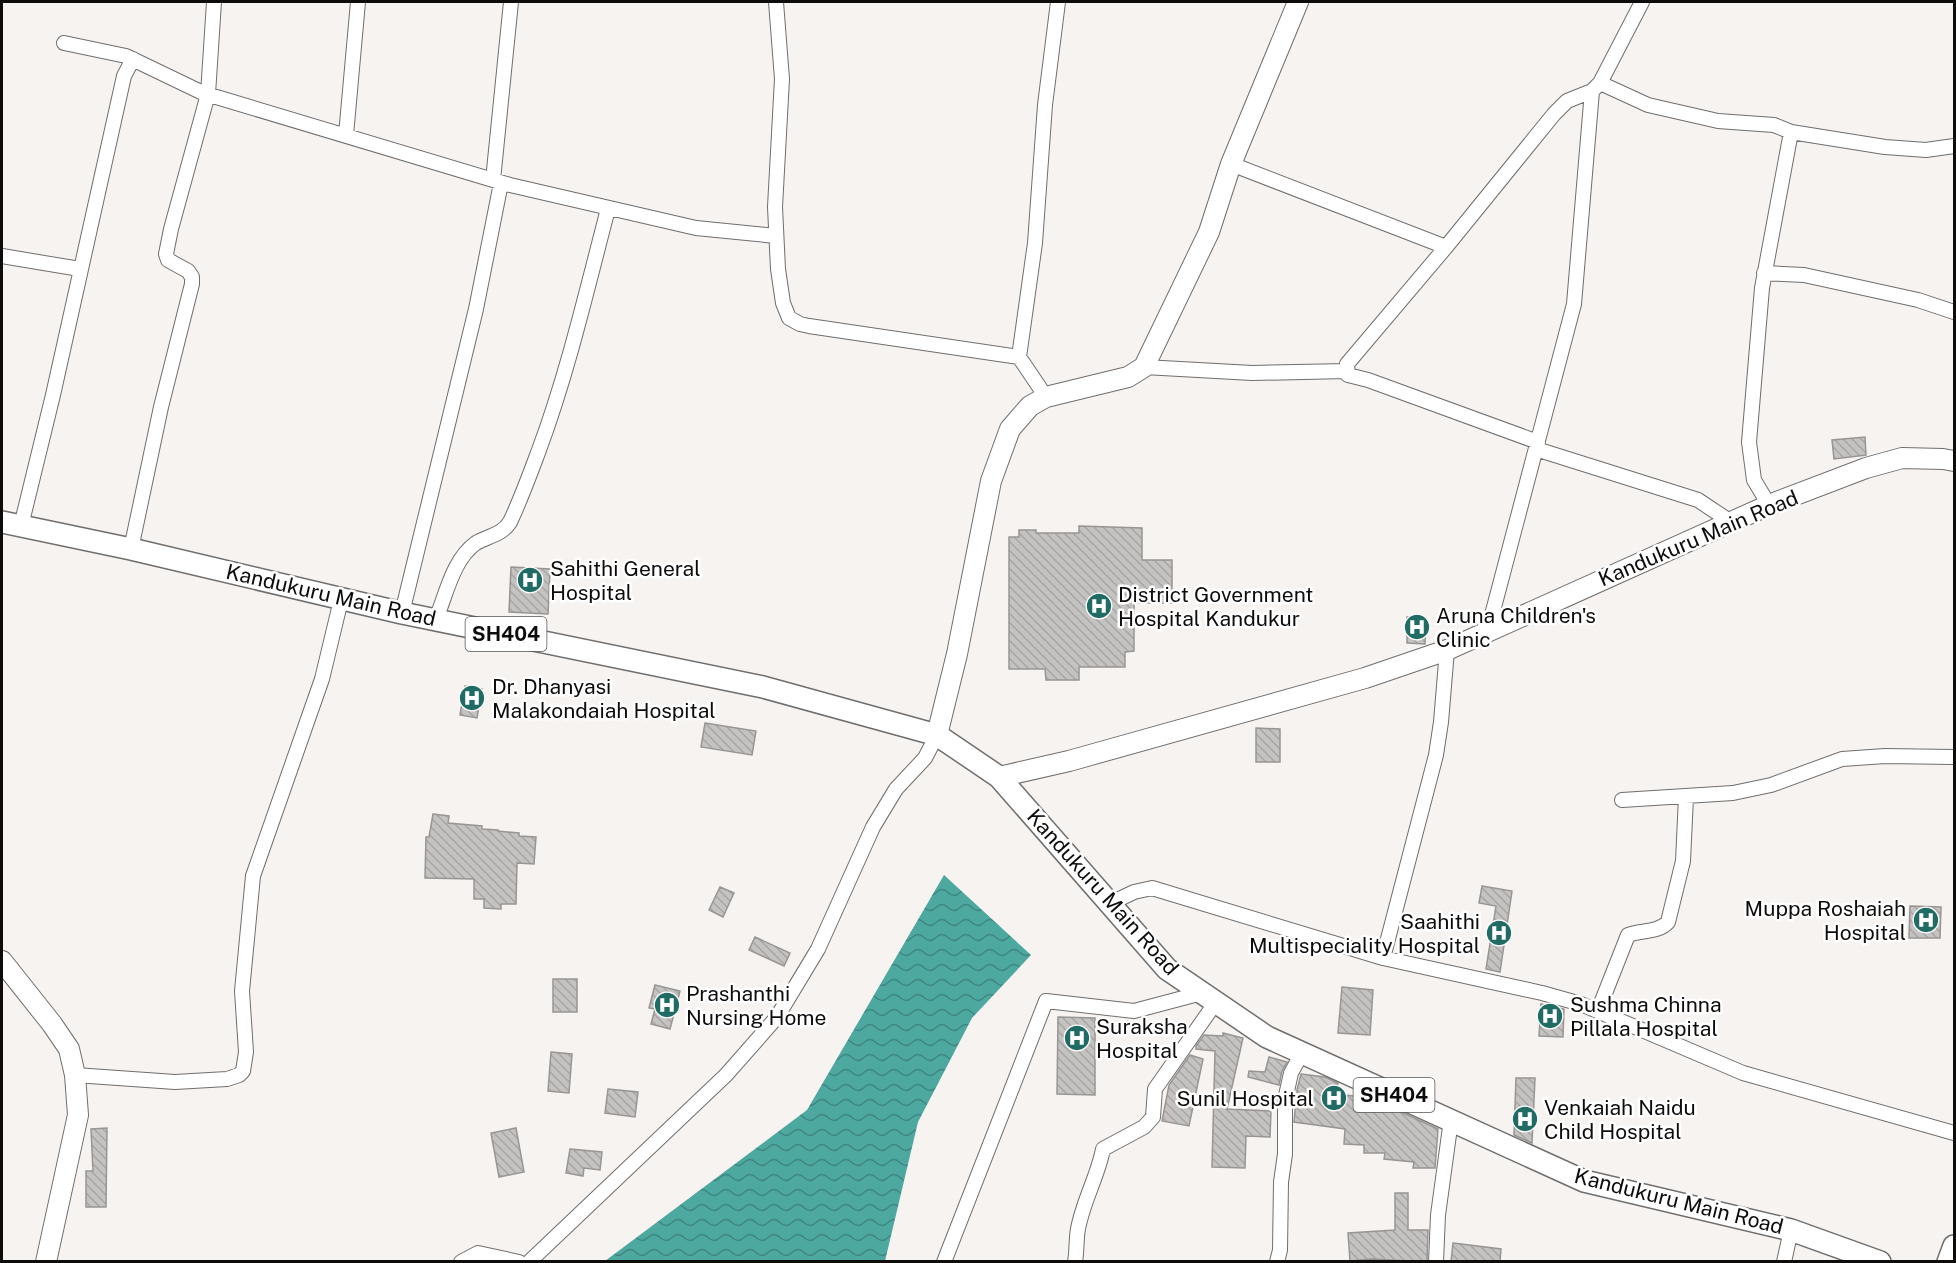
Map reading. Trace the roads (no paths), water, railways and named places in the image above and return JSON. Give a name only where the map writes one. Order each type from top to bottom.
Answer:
[{"type":"main road","name":"Kandukuru Main Road","points":[[11,524],[131,549],[341,600],[762,687],[937,735],[999,777],[1167,969],[1268,1037],[1584,1180],[1791,1230],[1880,1262]]},
{"type":"main road","points":[[1948,1262],[1954,1246]]},
{"type":"street","points":[[131,549],[161,407],[192,284],[192,277],[188,271],[168,260],[166,254],[208,94],[214,2]]},
{"type":"street","points":[[346,135],[358,2]]},
{"type":"street","points":[[402,613],[476,309],[497,181],[511,2]]},
{"type":"street","points":[[776,2],[782,78],[775,207],[776,236],[783,303],[789,318],[800,324],[1019,357]]},
{"type":"street","points":[[1046,397],[1019,357],[1035,243],[1045,105],[1058,2]]},
{"type":"street","points":[[529,1262],[726,1075],[777,1017],[818,949],[873,827],[896,789],[924,758],[937,735],[957,654],[991,481],[1010,429],[1030,406],[1046,397],[1128,377],[1144,367],[1209,232],[1231,164],[1298,2]]},
{"type":"street","points":[[1488,630],[1574,304],[1596,87],[1642,2]]},
{"type":"street","points":[[64,43],[126,56],[208,94],[497,181],[696,228],[776,236]]},
{"type":"street","points":[[11,524],[53,395],[124,76],[133,59]]},
{"type":"street","points":[[1731,522],[1698,500],[1537,445],[1368,380],[1348,375],[1347,364],[1554,114],[1567,101],[1596,87],[1648,105],[1718,121],[1774,125],[1791,132],[1905,149],[1926,150],[1954,146]]},
{"type":"street","points":[[1769,505],[1754,480],[1749,442],[1764,273],[1791,132]]},
{"type":"street","points":[[1231,164],[1446,247]]},
{"type":"street","points":[[436,619],[457,567],[466,553],[476,543],[500,533],[509,523],[529,478],[554,410],[608,208]]},
{"type":"street","points":[[2,256],[80,269]]},
{"type":"street","points":[[1764,273],[1804,275],[1918,300],[1954,312]]},
{"type":"street","points":[[1144,367],[1252,373],[1348,371]]},
{"type":"street","name":"Kandukuru Main Road","points":[[999,777],[1069,761],[1365,678],[1447,650],[1769,505],[1866,468],[1902,458],[1954,461]]},
{"type":"street","points":[[75,1075],[175,1082],[227,1079],[243,1071],[246,1052],[242,991],[253,876],[322,679],[341,600]]},
{"type":"street","points":[[1383,958],[1436,755],[1447,650]]},
{"type":"street","points":[[1622,800],[1733,794],[1772,785],[1842,759],[1885,756],[1954,757]]},
{"type":"street","points":[[1598,1011],[1628,935],[1652,931],[1664,927],[1668,922],[1683,861],[1686,797]]},
{"type":"street","points":[[1109,904],[1134,892],[1152,888],[1383,958],[1542,993],[1581,1004],[1743,1073],[1954,1133]]},
{"type":"street","points":[[2,961],[69,1049],[75,1075],[78,1115],[46,1262]]},
{"type":"street","points":[[944,1262],[1046,1001],[1134,1011],[1209,997]]},
{"type":"street","points":[[1075,1262],[1078,1229],[1092,1183],[1100,1166],[1103,1149],[1144,1127],[1153,1117],[1155,1089],[1209,997]]},
{"type":"street","points":[[1277,1262],[1280,1250],[1281,1182],[1286,1154],[1285,1100],[1291,1073],[1302,1053]]},
{"type":"street","points":[[1436,1262],[1438,1215],[1451,1120]]},
{"type":"street","points":[[1784,1262],[1791,1230]]},
{"type":"street","points":[[462,1262],[478,1252],[519,1262]]},
{"type":"water","points":[[944,875],[1031,955],[972,1018],[918,1122],[885,1261],[605,1261],[807,1110]]},
{"type":"place","name":"Sahithi General Hospital","points":[[530,580]]},
{"type":"place","name":"District Government Hospital Kandukur","points":[[1099,606]]},
{"type":"place","name":"Aruna Children's Clinic","points":[[1417,627]]},
{"type":"place","name":"Dr. Dhanyasi Malakondaiah Hospital","points":[[472,698]]},
{"type":"place","name":"Muppa Roshaiah Hospital","points":[[1926,920]]},
{"type":"place","name":"Saahithi Multispeciality Hospital","points":[[1499,933]]},
{"type":"place","name":"Prashanthi Nursing Home","points":[[667,1005]]},
{"type":"place","name":"Sushma Chinna Pillala Hospital","points":[[1550,1016]]},
{"type":"place","name":"Suraksha Hospital","points":[[1077,1038]]},
{"type":"place","name":"Sunil Hospital","points":[[1334,1098]]},
{"type":"place","name":"Venkaiah Naidu Child Hospital","points":[[1525,1119]]}]
